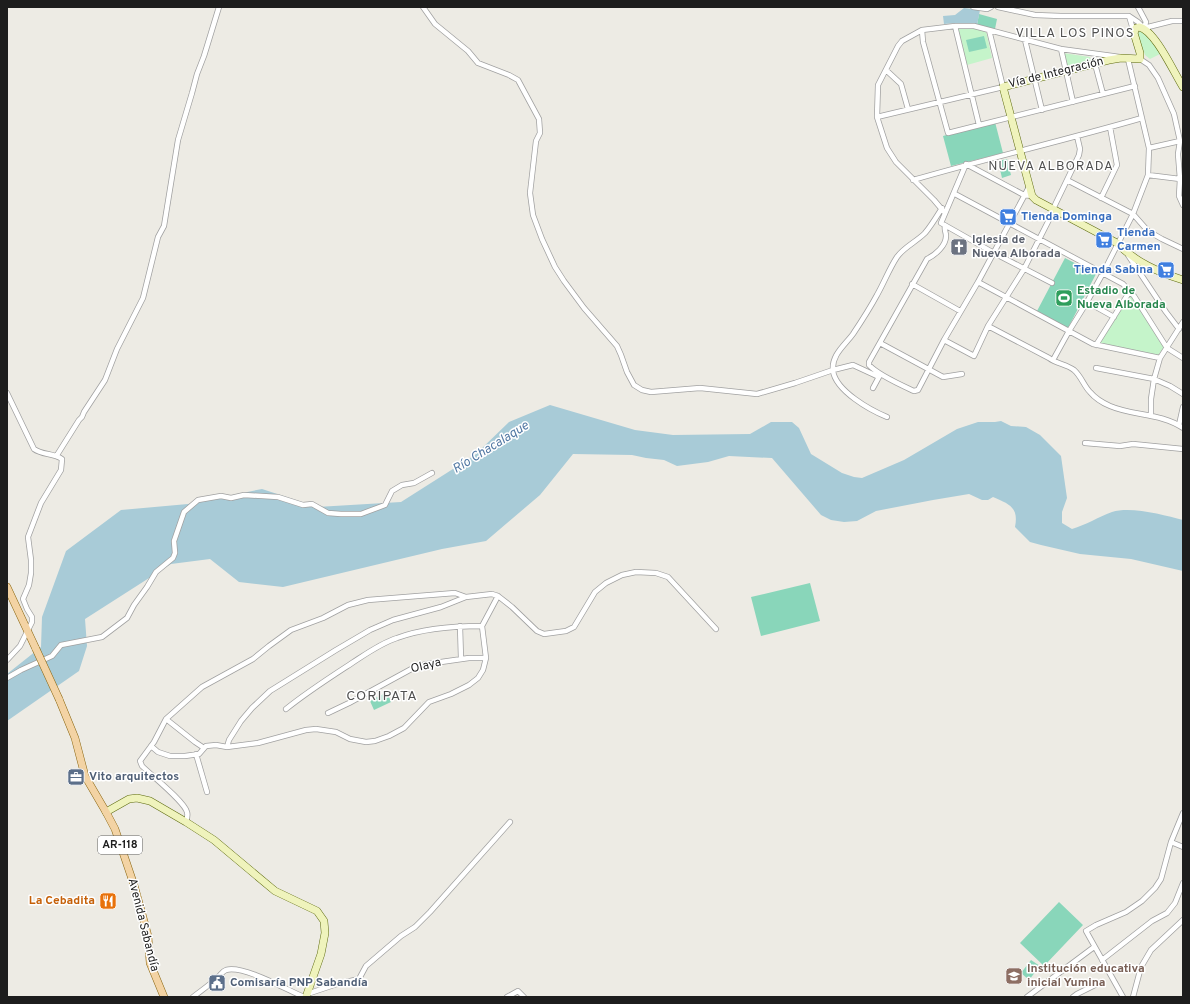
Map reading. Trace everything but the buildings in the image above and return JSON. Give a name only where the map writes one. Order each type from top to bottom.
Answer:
[{"type":"main road","points":[[1140,59],[1140,53],[1134,33],[1136,28],[1139,27],[1144,28],[1163,50],[1183,87]]},
{"type":"main road","name":"Vía de Integración","points":[[1028,196],[1029,187],[1003,86],[1125,58],[1140,59]]},
{"type":"main road","points":[[1028,196],[1117,244],[1127,254],[1144,265],[1183,280]]},
{"type":"main road","name":"AR-118","points":[[7,587],[28,630]]},
{"type":"main road","name":"Avenida Sabandía","points":[[28,630],[75,738],[86,776],[115,829],[134,885],[148,936],[150,963],[164,997]]},
{"type":"main road","points":[[106,812],[129,799],[141,798],[150,801],[214,840],[275,891],[312,908],[321,915],[325,924],[325,933],[321,954],[306,996]]},
{"type":"street","points":[[7,393],[34,449],[42,453],[57,455],[101,387],[117,349],[142,298],[158,237],[164,226],[178,140],[197,74],[206,52],[219,7]]},
{"type":"street","points":[[423,7],[435,24],[468,51],[478,63],[518,80],[539,119],[540,133],[536,141],[530,193],[533,215],[542,240],[555,267],[564,281],[584,308],[617,346],[626,372],[635,386],[651,392],[700,388],[757,394],[853,365],[880,375],[914,391],[918,390],[960,311],[1010,224],[1028,196],[966,164]]},
{"type":"street","points":[[973,7],[987,9],[991,7]]},
{"type":"street","points":[[998,7],[1035,15],[1129,16],[1144,28]]},
{"type":"street","points":[[1138,7],[1146,22],[1144,28]]},
{"type":"street","points":[[1129,16],[1134,33]]},
{"type":"street","points":[[1144,28],[1172,21],[1183,21]]},
{"type":"street","points":[[955,26],[979,125]]},
{"type":"street","points":[[945,213],[942,208],[896,162],[891,155],[876,117],[878,85],[902,41],[922,30],[955,26],[974,26],[1061,49],[1125,58],[1135,86],[1149,148],[1148,175],[1132,214],[1103,273],[1053,360]]},
{"type":"street","points":[[922,30],[923,42],[948,133],[1135,86]]},
{"type":"street","points":[[876,117],[1003,86],[989,30]]},
{"type":"street","points":[[1025,40],[1042,110]]},
{"type":"street","points":[[1061,49],[1072,102]]},
{"type":"street","points":[[1140,59],[1149,65],[1174,114],[1180,141],[1178,154],[1180,179],[1179,196],[1183,205]]},
{"type":"street","points":[[1095,64],[1103,94]]},
{"type":"street","points":[[886,70],[901,84],[908,109]]},
{"type":"street","points":[[913,180],[966,164],[1020,152],[1142,118]]},
{"type":"street","points":[[1101,198],[1117,165],[1110,127]]},
{"type":"street","points":[[944,340],[974,356],[988,326],[1024,269],[1054,210],[1054,207],[1079,156],[1080,149],[1077,136]]},
{"type":"street","points":[[1149,148],[1180,141]]},
{"type":"street","points":[[966,164],[941,223],[1052,283]]},
{"type":"street","points":[[1148,175],[1180,179]]},
{"type":"street","points":[[1067,180],[1132,214],[1148,231],[1183,249]]},
{"type":"street","points":[[954,194],[1123,284],[1130,291],[1167,348],[1183,358]]},
{"type":"street","points":[[887,417],[851,396],[836,380],[833,370],[836,355],[852,335],[876,297],[898,256],[925,233],[942,208]]},
{"type":"street","points":[[880,375],[869,365],[871,359],[927,259],[935,255],[942,246],[946,236],[944,229],[945,226]]},
{"type":"street","points":[[1127,254],[1179,329]]},
{"type":"street","points":[[978,282],[1096,345],[1160,358]]},
{"type":"street","points":[[912,284],[960,311]]},
{"type":"street","points":[[1096,345],[1130,291]]},
{"type":"street","points":[[1087,302],[1114,317]]},
{"type":"street","points":[[1151,416],[1151,399],[1154,379],[1160,358],[1183,322]]},
{"type":"street","points":[[988,326],[1053,360],[1070,367],[1090,393],[1108,405],[1151,416],[1181,426],[1183,407]]},
{"type":"street","points":[[880,343],[943,377],[962,374]]},
{"type":"street","points":[[1096,368],[1154,379],[1183,394]]},
{"type":"street","points":[[873,388],[880,375]]},
{"type":"street","points":[[1085,443],[1120,446],[1134,444],[1183,449]]},
{"type":"street","name":"AR-118","points":[[28,630],[32,622],[32,617],[23,599],[29,585],[31,572],[28,537],[41,503],[61,470],[62,459],[57,455]]},
{"type":"street","points":[[7,678],[52,656],[61,645],[102,637],[127,618],[134,605],[148,587],[156,572],[173,558],[175,553],[174,541],[184,512],[198,500],[221,496],[231,498],[244,495],[278,497],[303,505],[312,504],[328,513],[361,514],[385,506],[392,491],[402,485],[414,483],[432,473]]},
{"type":"street","points":[[227,747],[229,740],[241,721],[252,708],[270,692],[336,650],[370,630],[393,620],[441,607],[466,597],[492,594],[498,596],[537,631],[544,634],[566,631],[574,627],[595,592],[606,583],[622,575],[636,572],[656,573],[668,577],[716,629]]},
{"type":"street","points":[[186,822],[188,815],[186,809],[141,763],[141,758],[151,746],[166,719],[202,687],[253,659],[291,630],[323,618],[348,605],[368,600],[455,594],[466,597]]},
{"type":"street","points":[[151,746],[158,752],[170,756],[199,754],[206,746],[212,745],[227,747],[258,743],[306,730],[316,729],[336,732],[350,739],[366,742],[375,741],[404,728],[429,702],[451,694],[469,685],[478,678],[483,670],[486,658],[482,626],[498,596]]},
{"type":"street","points":[[286,709],[306,693],[379,646],[396,638],[418,632],[460,626],[482,626]]},
{"type":"street","points":[[460,626],[461,659]]},
{"type":"street","points":[[7,660],[20,646],[28,630]]},
{"type":"street","name":"Olaya","points":[[328,713],[415,667],[461,659],[486,658]]},
{"type":"street","points":[[166,719],[204,748]]},
{"type":"street","points":[[196,754],[207,792]]},
{"type":"street","points":[[1123,997],[1086,931],[1126,912],[1142,901],[1155,888],[1161,879],[1171,842],[1183,813]]},
{"type":"street","points":[[193,997],[211,984],[224,971],[229,970],[255,975],[306,996],[337,984],[359,979],[366,966],[401,936],[415,927],[510,822]]},
{"type":"street","points":[[1171,842],[1183,847]]},
{"type":"street","points":[[1102,960],[1152,921],[1167,913],[1176,903],[1183,883]]},
{"type":"street","points":[[1133,997],[1141,967],[1150,950],[1183,920]]},
{"type":"street","points":[[1027,997],[1094,947]]},
{"type":"street","points":[[1076,996],[1101,982]]},
{"type":"street","points":[[507,997],[518,991],[524,997]]},
{"type":"green space","points":[[979,14],[997,19],[995,29],[977,25]]},
{"type":"green space","points":[[958,28],[974,28],[986,31],[992,58],[967,65]]},
{"type":"green space","points":[[1141,30],[1162,53],[1150,59],[1145,55],[1137,34]]},
{"type":"green space","points":[[984,36],[987,48],[969,52],[966,40]]},
{"type":"green space","points":[[1063,53],[1090,57],[1091,61],[1067,67]]},
{"type":"green space","points":[[995,122],[1003,153],[951,166],[943,136]]},
{"type":"green space","points":[[1007,159],[1011,175],[1002,178],[998,161]]},
{"type":"green space","name":"Estadio de Nueva Alborada","points":[[1065,258],[1096,274],[1068,328],[1037,311]]},
{"type":"green space","points":[[1130,294],[1164,348],[1158,355],[1100,343]]},
{"type":"green space","points":[[810,583],[820,621],[761,636],[751,597]]},
{"type":"green space","points":[[387,692],[391,702],[374,710],[370,701]]},
{"type":"green space","points":[[1059,902],[1083,925],[1044,966],[1020,943]]},
{"type":"green space","points":[[1031,960],[1040,966],[1029,980],[1021,973]]},
{"type":"water","points":[[964,8],[980,10],[977,25],[956,23],[944,24],[943,16],[955,15]]},
{"type":"water","name":"Río Chacalaque","points":[[550,405],[635,430],[673,435],[750,434],[771,422],[792,422],[799,428],[811,454],[842,473],[862,478],[904,460],[957,429],[978,422],[1001,421],[1011,426],[1026,427],[1040,435],[1061,456],[1067,498],[1062,512],[1062,523],[1072,529],[1120,510],[1148,512],[1183,520],[1183,571],[1131,559],[1080,554],[1030,542],[1015,527],[1016,515],[1012,507],[993,497],[988,500],[982,500],[969,494],[933,500],[876,511],[857,521],[844,522],[831,520],[821,515],[772,458],[729,456],[708,462],[677,466],[664,460],[632,455],[573,454],[540,495],[486,541],[442,549],[283,587],[239,582],[210,559],[171,564],[85,619],[87,646],[79,671],[7,721],[7,674],[41,647],[42,617],[66,551],[121,510],[188,504],[262,489],[317,507],[401,502],[475,455],[509,422]]},
{"type":"place","name":"Tienda Dominga","points":[[1008,217]]},
{"type":"place","name":"Tienda Carmen","points":[[1104,240]]},
{"type":"place","name":"Iglesia de Nueva Alborada","points":[[959,247]]},
{"type":"place","name":"Tienda Sabina","points":[[1166,270]]},
{"type":"place","name":"Estadio de Nueva Alborada","points":[[1064,298]]},
{"type":"place","name":"Vito arquitectos","points":[[76,777]]},
{"type":"place","name":"La Cebadita","points":[[108,901]]},
{"type":"place","name":"Institución educativa inicial Yumina","points":[[1014,976]]},
{"type":"place","name":"Comisaría PNP Sabandía","points":[[217,983]]},
{"type":"district","name":"VILLA LOS PINOS","points":[[1075,34]]},
{"type":"district","name":"NUEVA ALBORADA","points":[[1051,167]]},
{"type":"district","name":"CORIPATA","points":[[382,696]]}]
